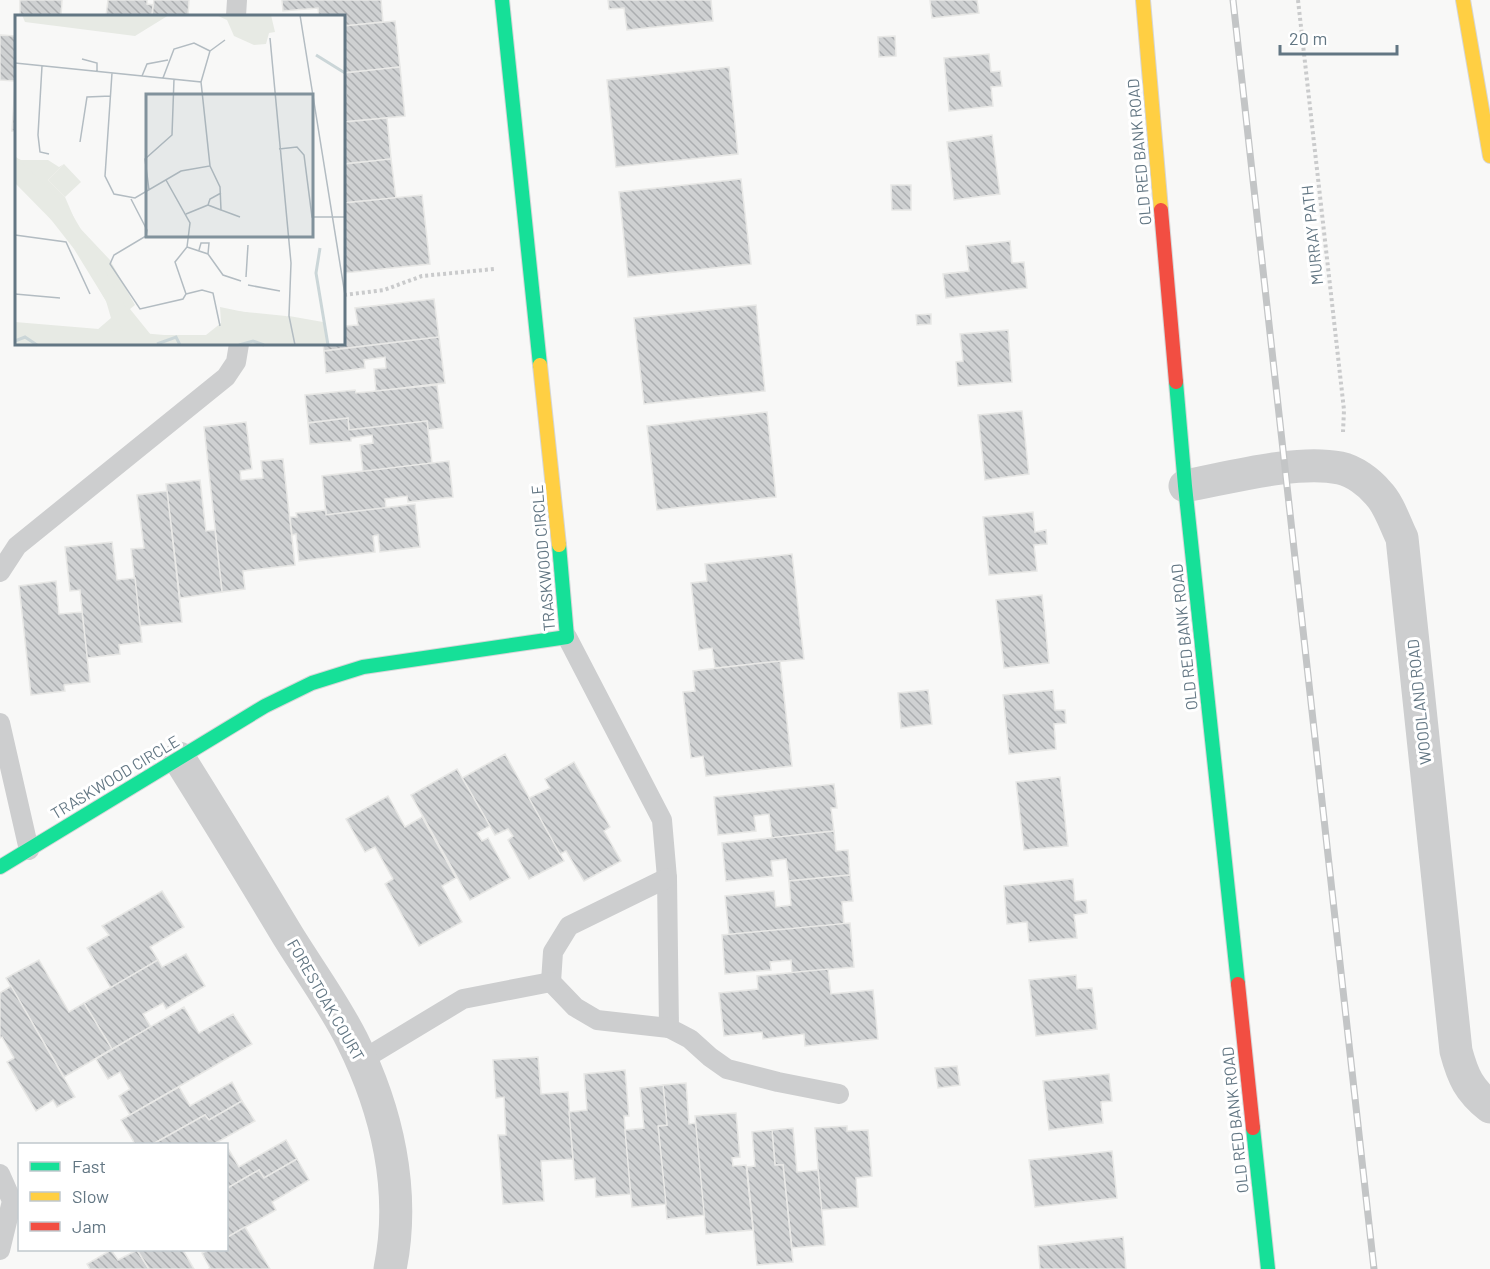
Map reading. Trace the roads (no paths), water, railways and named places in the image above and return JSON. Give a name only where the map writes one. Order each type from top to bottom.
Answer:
[{"type":"main road","name":"TRASKWOOD CIRCLE","points":[[0,867],[265,706],[312,683],[353,670],[447,653],[567,637],[502,0]]},
{"type":"main road","name":"OLD RED BANK ROAD","points":[[1143,0],[1185,486],[1268,1269]]},
{"type":"main road","points":[[1463,0],[1490,156]]},
{"type":"street","name":"WOODLAND ROAD","points":[[1185,486],[1313,465],[1342,469],[1363,479],[1380,494],[1402,538],[1456,1051],[1462,1075],[1475,1094],[1490,1107]]},
{"type":"street","name":"FORESTOAK COURT","points":[[179,758],[346,1029],[375,1090],[389,1143],[396,1198],[390,1269]]},
{"type":"lane","points":[[236,15],[237,0]]},
{"type":"lane","points":[[0,572],[17,546],[226,377],[236,362],[239,345]]},
{"type":"lane","points":[[567,637],[662,820],[667,878],[669,1028]]},
{"type":"lane","points":[[0,723],[29,849]]},
{"type":"lane","points":[[667,878],[570,926],[553,952],[551,982],[575,1007],[597,1020],[669,1028],[690,1039],[727,1069],[839,1094]]},
{"type":"lane","points":[[362,1060],[464,999],[551,982]]},
{"type":"lane","points":[[0,1174],[12,1201],[0,1250]]},
{"type":"railway","points":[[1233,0],[1374,1269]]}]
